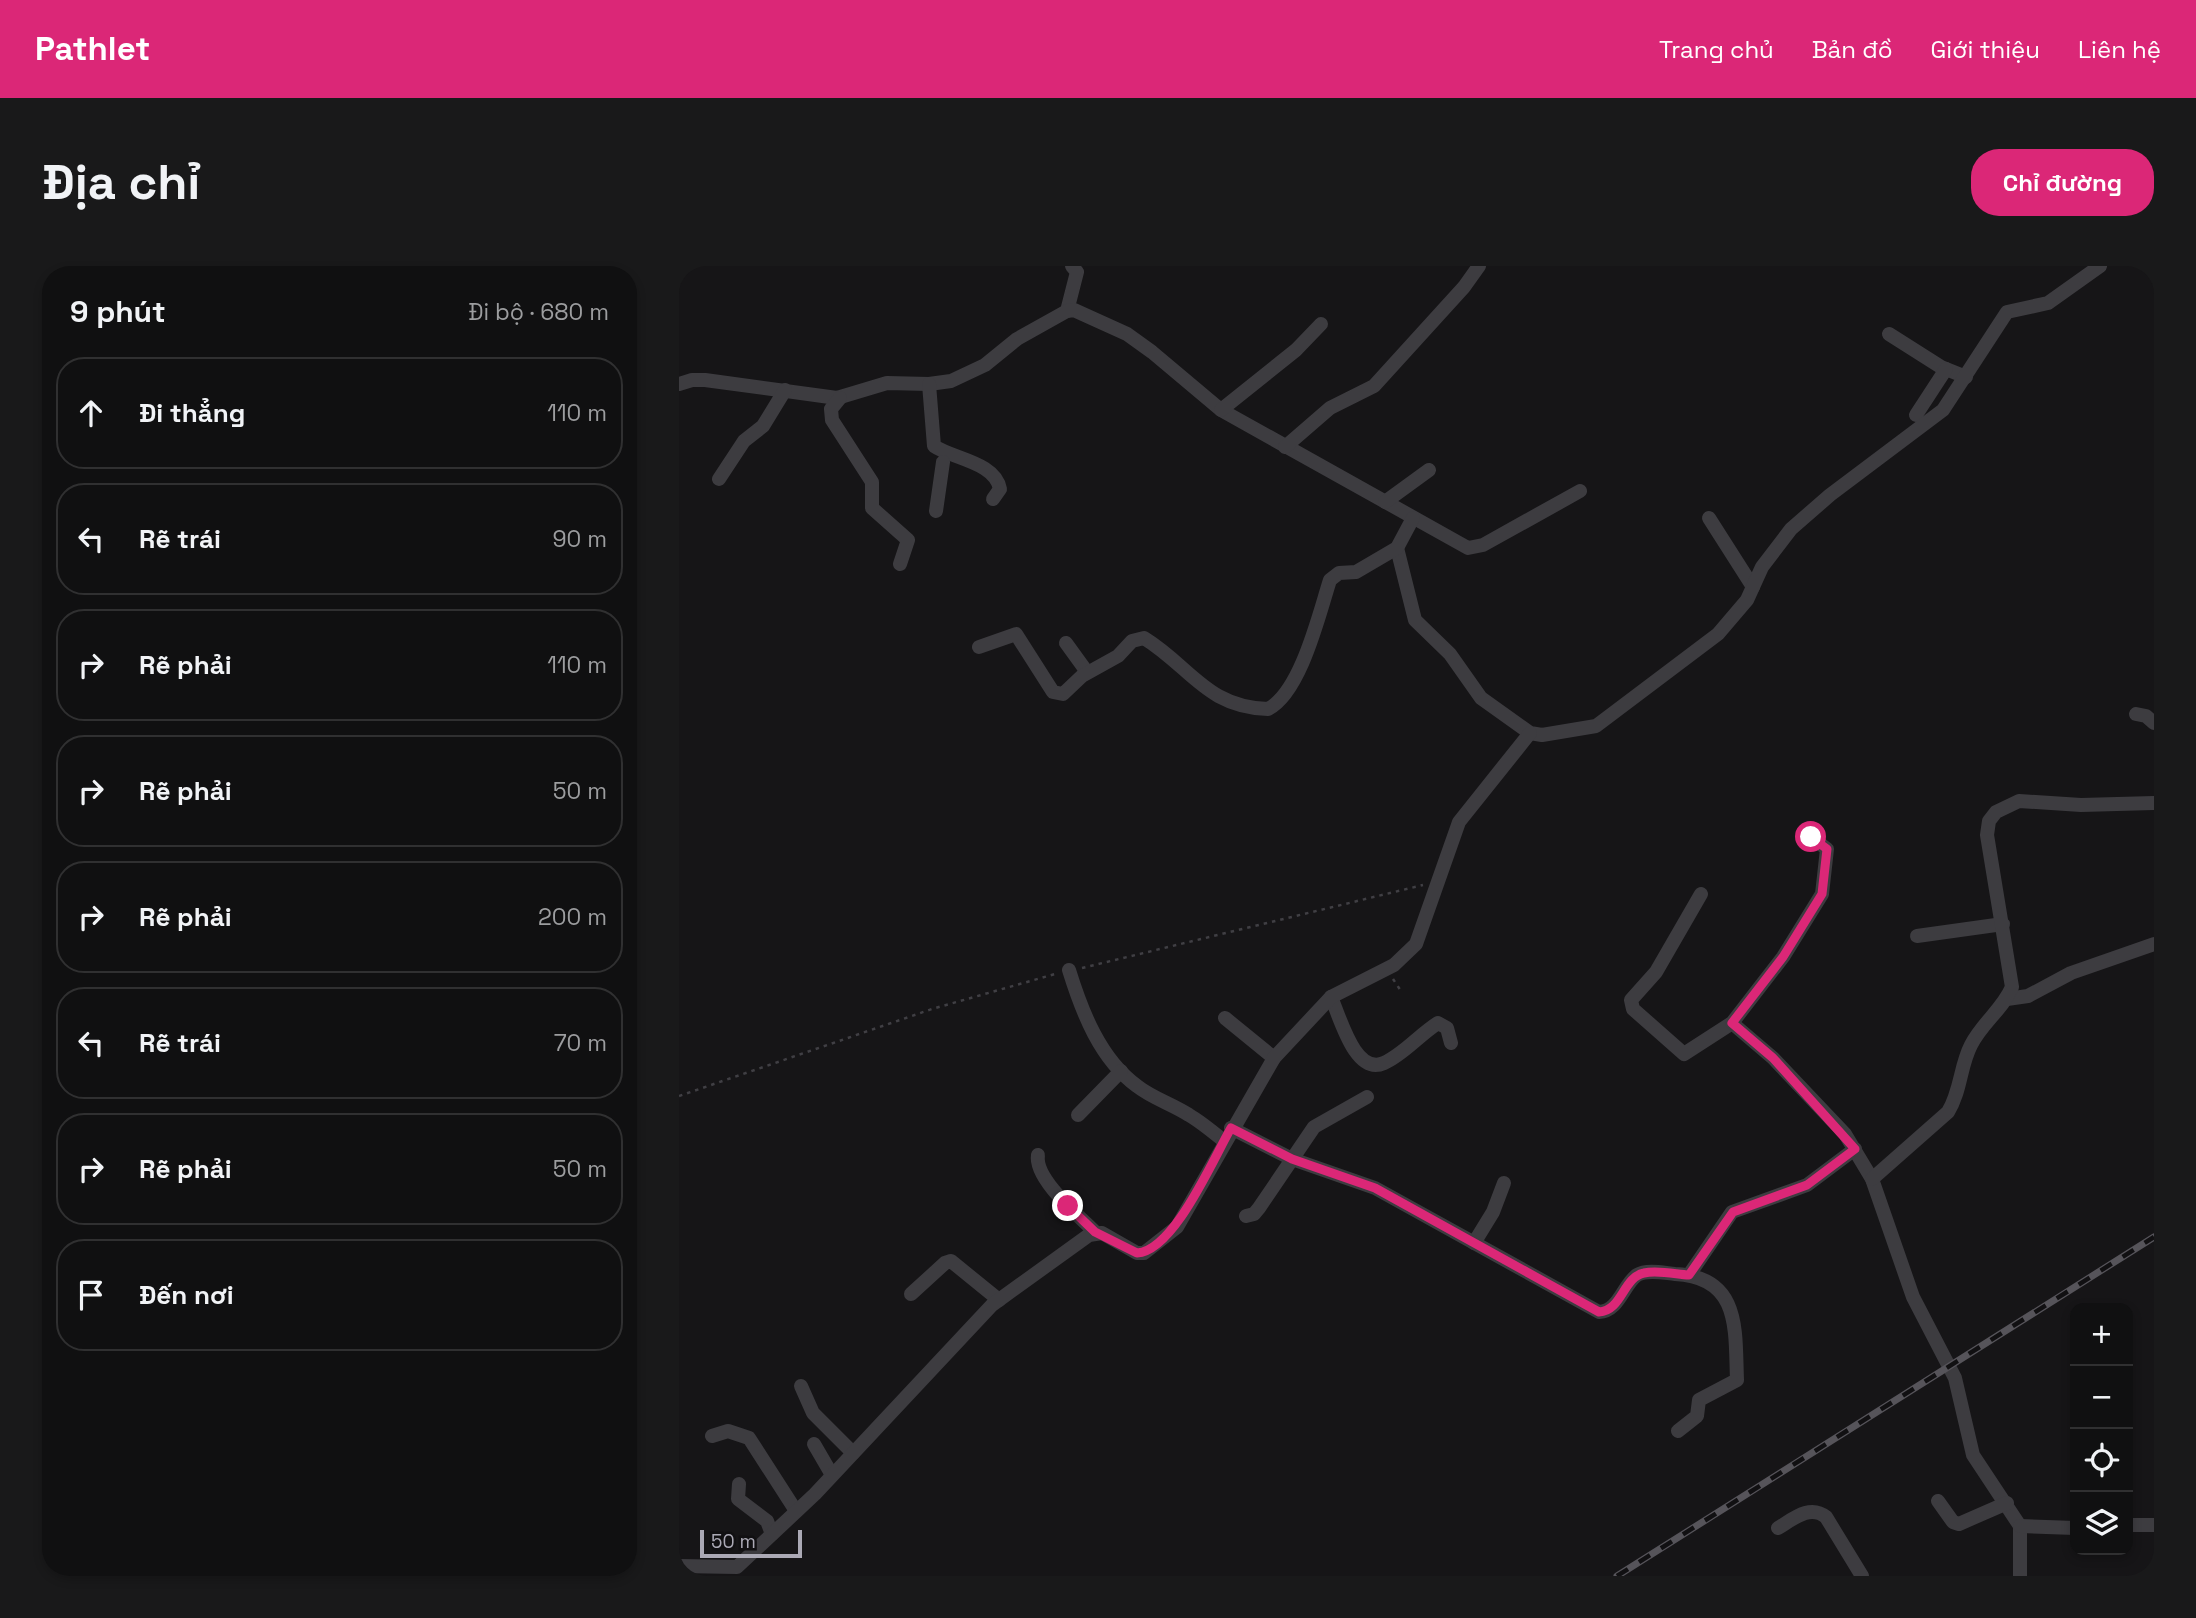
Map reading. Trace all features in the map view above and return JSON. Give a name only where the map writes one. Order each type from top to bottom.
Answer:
[{"type":"street","points":[[1067,311],[1077,279],[1077,272],[1072,266]]},
{"type":"street","points":[[1285,447],[1330,408],[1374,386],[1464,287],[1479,266]]},
{"type":"street","points":[[1397,548],[1415,620],[1450,654],[1481,698],[1530,733],[1542,735],[1587,729],[1605,720],[1628,699],[1718,634],[1747,600],[1762,567],[1791,529],[1830,495],[1943,410],[2007,312],[2047,303],[2100,266]]},
{"type":"street","points":[[679,384],[705,380],[840,398],[887,383],[929,384],[968,375],[1017,339],[1067,311],[1081,312],[1155,354],[1221,410],[1413,518],[1474,548],[1580,491]]},
{"type":"street","points":[[1221,410],[1296,350],[1321,324]]},
{"type":"street","points":[[1889,334],[1946,369],[1966,377]]},
{"type":"street","points":[[1916,415],[1946,369]]},
{"type":"street","points":[[929,384],[932,442],[944,457],[973,463],[996,478],[1000,489],[993,499]]},
{"type":"street","points":[[719,478],[744,441],[763,426],[785,390]]},
{"type":"street","points":[[840,398],[831,410],[832,420],[872,482],[872,508],[908,540],[900,564]]},
{"type":"street","points":[[936,511],[944,457]]},
{"type":"street","points":[[1385,502],[1429,470]]},
{"type":"street","points":[[979,647],[1013,633],[1019,635],[1051,689],[1058,695],[1067,691],[1087,672],[1118,656],[1132,640],[1144,638],[1213,696],[1254,708],[1268,709],[1282,699],[1306,653],[1330,580],[1339,573],[1356,572],[1397,548],[1413,518]]},
{"type":"street","points":[[1709,518],[1753,587]]},
{"type":"street","points":[[1066,643],[1087,672]]},
{"type":"street","points":[[2136,714],[2145,716],[2154,723]]},
{"type":"street","points":[[1038,1155],[1038,1168],[1049,1185],[1095,1232],[1137,1253],[1151,1250],[1177,1227],[1227,1135],[1274,1058],[1331,997],[1406,956],[1423,930],[1459,822],[1530,733]]},
{"type":"street","points":[[1872,1179],[1948,1112],[1955,1102],[1969,1048],[2007,999],[2012,974],[1987,835],[1989,821],[1996,811],[2019,801],[2081,805],[2154,803]]},
{"type":"street","points":[[1701,894],[1662,963],[1630,1000],[1630,1005],[1684,1054],[1732,1023],[1783,957],[1822,894],[1827,849],[1811,837]]},
{"type":"street","points":[[1917,936],[2003,923]]},
{"type":"street","points":[[2007,999],[2028,996],[2087,966],[2154,944]]},
{"type":"street","points":[[1069,970],[1080,1007],[1091,1030],[1121,1071],[1138,1088],[1227,1135],[1375,1188],[1599,1312],[1612,1308],[1638,1275],[1645,1272],[1689,1275],[1714,1286],[1731,1306],[1735,1318],[1737,1380],[1699,1400],[1697,1416],[1678,1431]]},
{"type":"street","points":[[1331,997],[1356,1054],[1367,1063],[1383,1064],[1438,1023],[1447,1028],[1451,1043]]},
{"type":"street","points":[[1225,1018],[1274,1058]]},
{"type":"street","points":[[1732,1023],[1773,1058],[1855,1149],[1872,1179],[1910,1290],[1955,1378],[1973,1455],[2020,1526],[2020,1576]]},
{"type":"street","points":[[1077,1115],[1121,1071]]},
{"type":"street","points":[[1245,1216],[1254,1214],[1314,1127],[1367,1097]]},
{"type":"street","points":[[1689,1275],[1733,1212],[1807,1185],[1855,1149]]},
{"type":"street","points":[[1474,1242],[1493,1212],[1504,1183]]},
{"type":"street","points":[[679,1566],[698,1571],[739,1571],[999,1300],[1095,1232]]},
{"type":"street","points":[[911,1294],[945,1263],[951,1261],[999,1300]]},
{"type":"street","points":[[801,1386],[813,1413],[853,1453]]},
{"type":"street","points":[[712,1436],[728,1431],[749,1438],[796,1511]]},
{"type":"street","points":[[814,1444],[832,1475]]},
{"type":"street","points":[[739,1484],[737,1494],[740,1502],[767,1521],[772,1534]]},
{"type":"street","points":[[1938,1501],[1953,1522],[1959,1524],[2007,1503]]},
{"type":"street","points":[[1778,1528],[1810,1511],[1819,1512],[1826,1517],[1862,1576]]},
{"type":"street","points":[[2133,1525],[2154,1525]]},
{"type":"street","points":[[2020,1526],[2070,1528]]},
{"type":"path","points":[[679,1096],[932,1009],[1069,970],[1259,927],[1415,886],[1427,886],[1435,891]]},
{"type":"railway","points":[[1617,1576],[2154,1237]]},
{"type":"route","points":[[1068,1206],[1095,1232],[1102,1233],[1137,1253],[1151,1250],[1177,1227],[1231,1128],[1292,1159],[1375,1188],[1599,1312],[1612,1308],[1632,1280],[1645,1272],[1689,1275],[1725,1219],[1733,1212],[1742,1206],[1807,1185],[1855,1149],[1845,1134],[1773,1058],[1732,1023],[1783,957],[1822,894],[1827,849],[1819,840],[1811,837]]}]
